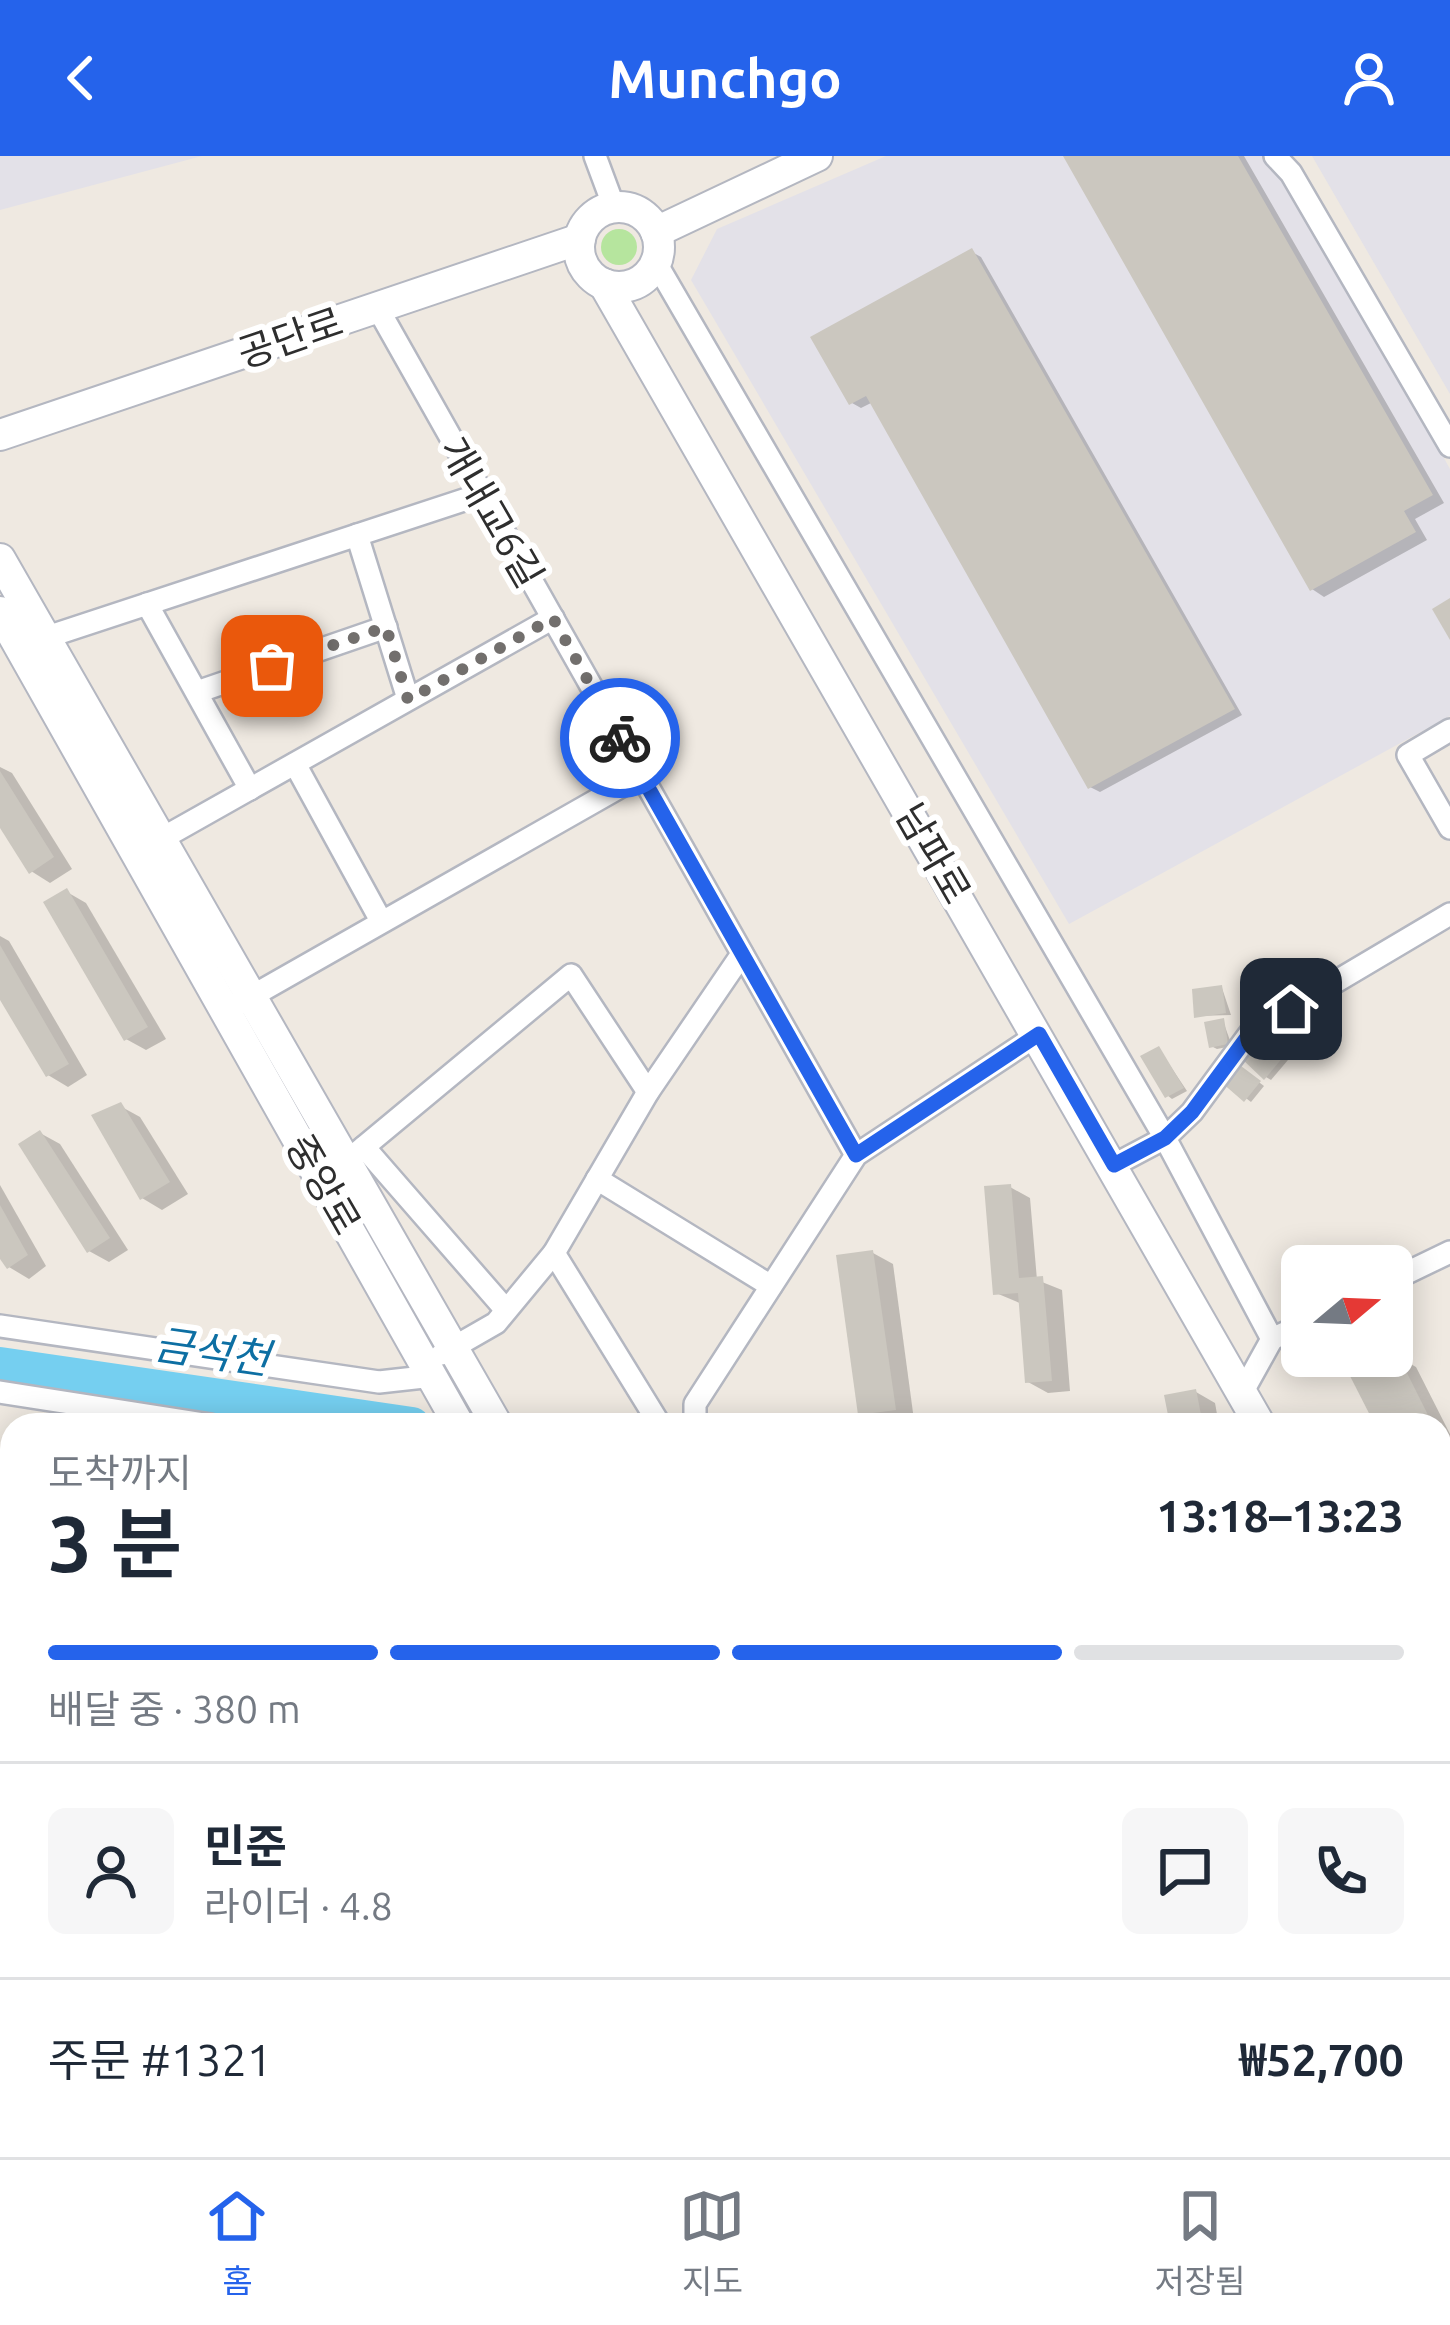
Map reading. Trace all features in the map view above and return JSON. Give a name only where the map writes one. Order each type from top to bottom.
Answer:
[{"type":"main road","points":[[656,247],[635,210],[614,207],[596,215],[580,239],[582,262],[604,284],[634,284],[656,247],[817,156]]},
{"type":"main road","name":"공단로","points":[[0,435],[580,239]]},
{"type":"main road","name":"남파로","points":[[604,284],[1253,1413]]},
{"type":"main road","name":"중앙로","points":[[0,560],[161,838],[239,1004],[355,1154],[437,1362]]},
{"type":"main road","name":"중앙로","points":[[0,612],[239,1004],[437,1362],[491,1413]]},
{"type":"main road","points":[[437,1362],[455,1413]]},
{"type":"street","points":[[595,156],[614,207]]},
{"type":"street","points":[[1275,156],[1291,173],[1450,446]]},
{"type":"street","points":[[656,247],[1165,1138],[1272,1340]]},
{"type":"street","name":"개내교6길","points":[[376,308],[856,1155]]},
{"type":"street","points":[[44,638],[482,494]]},
{"type":"street","points":[[357,535],[408,700]]},
{"type":"street","points":[[146,604],[250,789]]},
{"type":"street","points":[[161,838],[553,618]]},
{"type":"street","points":[[197,692],[386,627]]},
{"type":"street","points":[[1450,730],[1408,755],[1450,827]]},
{"type":"street","points":[[295,764],[380,919]]},
{"type":"street","points":[[239,1004],[380,919],[641,775]]},
{"type":"street","points":[[1114,1165],[1165,1138],[1192,1112],[1251,1032],[1450,914]]},
{"type":"street","points":[[0,1326],[379,1382],[437,1362],[496,1323],[554,1253],[648,1092],[742,954]]},
{"type":"street","points":[[506,1310],[355,1154],[571,975],[648,1092]]},
{"type":"street","points":[[694,1413],[694,1404],[856,1155],[1039,1034]]},
{"type":"street","points":[[597,1179],[771,1286]]},
{"type":"street","points":[[1413,1270],[1450,1252]]},
{"type":"street","points":[[554,1253],[653,1413]]},
{"type":"street","points":[[1242,1393],[1272,1340],[1281,1336]]},
{"type":"street","points":[[0,1392],[115,1413]]},
{"type":"shaded area","points":[[0,156],[202,156],[0,210]]},
{"type":"shaded area","points":[[886,156],[1272,156],[1283,165],[1450,469],[1450,716],[1069,924],[691,280],[717,229]]},
{"type":"shaded area","points":[[1312,156],[1450,156],[1450,394]]},
{"type":"green space","points":[[619,229],[632,234],[637,247],[632,260],[619,265],[606,260],[601,247],[606,234]]},
{"type":"building","points":[[1063,156],[1238,156],[1433,495],[1404,511],[1416,532],[1310,591]]},
{"type":"building","points":[[972,248],[1235,709],[1088,789],[866,396],[849,405],[810,337]]},
{"type":"building","points":[[1450,598],[1450,640],[1432,609]]},
{"type":"building","points":[[0,771],[54,857],[29,874],[0,828]]},
{"type":"building","points":[[67,888],[148,1027],[124,1041],[43,902]]},
{"type":"building","points":[[0,945],[69,1064],[46,1077],[0,1000]]},
{"type":"building","points":[[1222,985],[1226,1013],[1194,1018],[1192,989]]},
{"type":"building","points":[[1224,1018],[1228,1044],[1209,1048],[1204,1022]]},
{"type":"building","points":[[1260,1032],[1284,1056],[1264,1080],[1241,1058]]},
{"type":"building","points":[[1159,1046],[1184,1088],[1165,1098],[1140,1056]]},
{"type":"building","points":[[1237,1063],[1261,1081],[1244,1102],[1221,1082]]},
{"type":"building","points":[[121,1102],[170,1182],[140,1200],[91,1115]]},
{"type":"building","points":[[40,1130],[110,1238],[87,1253],[18,1144]]},
{"type":"building","points":[[1011,1184],[1019,1278],[1043,1276],[1052,1381],[1025,1383],[1018,1293],[993,1295],[984,1186]]},
{"type":"building","points":[[0,1205],[28,1255],[7,1269],[0,1259]]},
{"type":"building","points":[[873,1250],[896,1410],[858,1413],[836,1255]]},
{"type":"building","points":[[1351,1377],[1409,1377],[1427,1413],[1369,1413]]},
{"type":"building","points":[[1196,1389],[1201,1413],[1168,1413],[1164,1395]]},
{"type":"waterway","name":"금석천","points":[[0,1365],[330,1413]]},
{"type":"way so far","points":[[272,666],[386,627],[408,700],[553,618],[620,738]]},
{"type":"route","points":[[620,738],[856,1155],[1039,1034],[1114,1165],[1165,1138],[1192,1112],[1251,1032],[1291,1009]]}]
